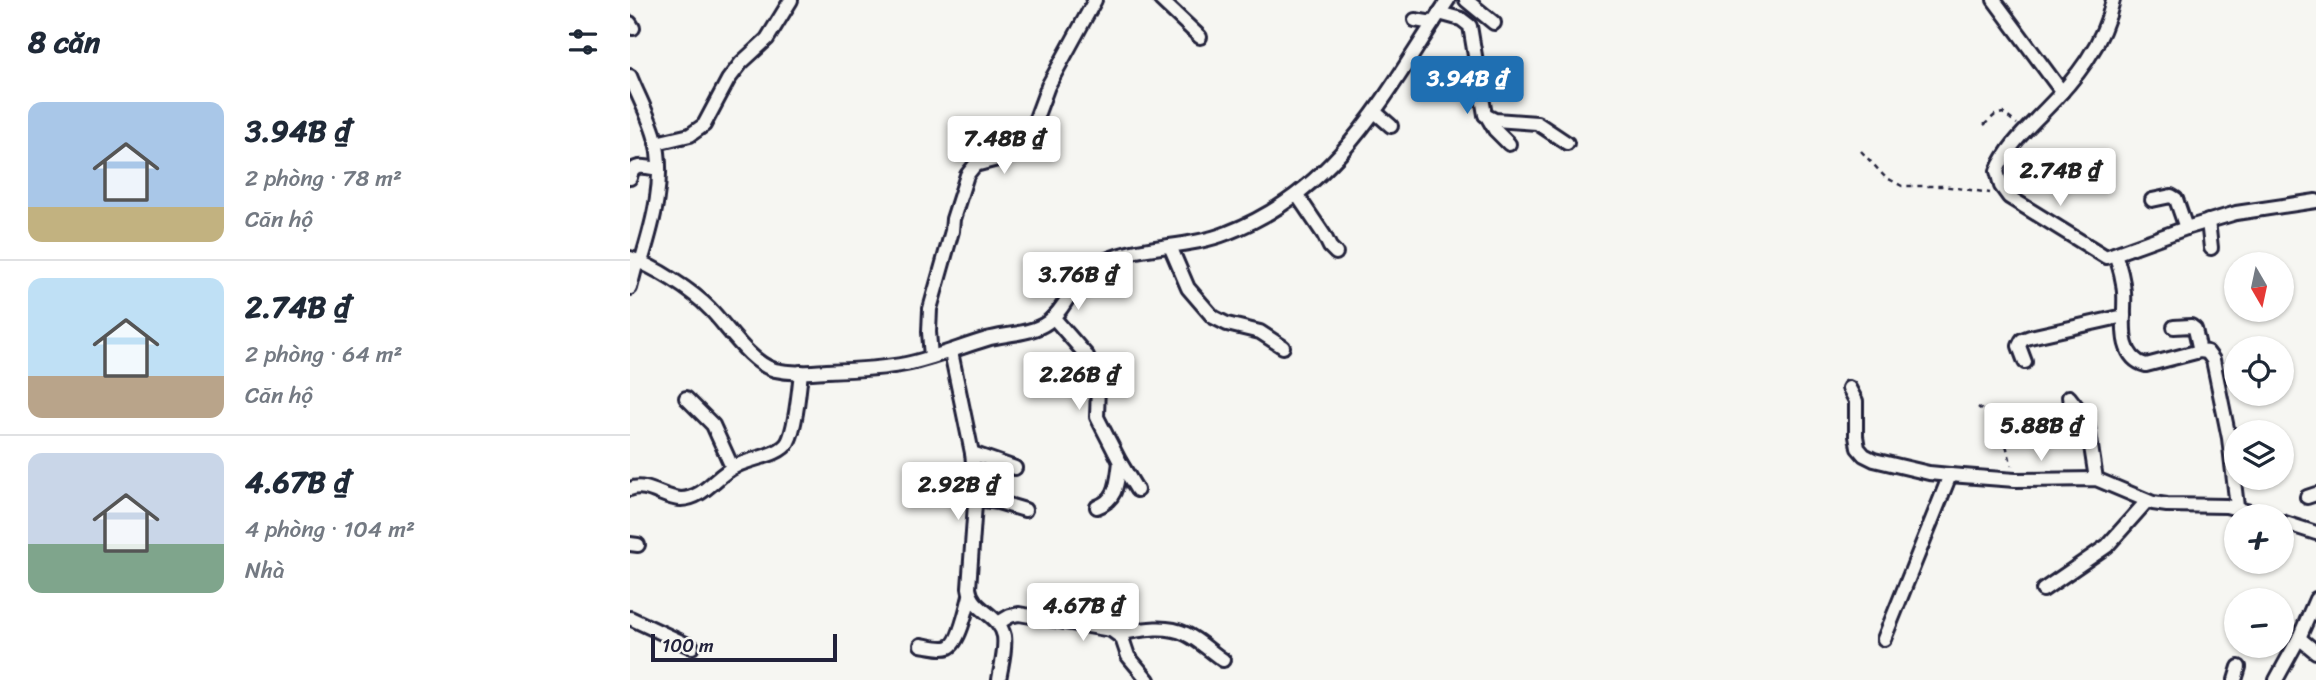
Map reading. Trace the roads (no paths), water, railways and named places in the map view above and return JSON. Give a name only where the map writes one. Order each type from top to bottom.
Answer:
[{"type":"street","points":[[656,143],[690,135],[705,125],[728,80],[741,63],[767,39],[791,0]]},
{"type":"street","points":[[931,357],[930,309],[967,175],[975,165],[1005,157],[1033,128],[1048,86],[1095,0]]},
{"type":"street","points":[[1161,0],[1200,37]]},
{"type":"street","points":[[636,260],[708,307],[763,365],[774,370],[801,372],[882,368],[951,352],[1037,327],[1053,317],[1080,278],[1094,267],[1124,255],[1225,234],[1245,226],[1297,195],[1346,150],[1375,112],[1448,0]]},
{"type":"street","points":[[1466,0],[1494,23]]},
{"type":"street","points":[[1994,0],[2062,92]]},
{"type":"street","points":[[2113,0],[2097,45],[2062,92],[2006,152],[1997,171],[2004,192],[2106,257],[2208,221],[2252,210],[2316,201]]},
{"type":"street","points":[[1415,20],[1461,19],[1470,26],[1482,110],[1495,130],[1509,144]]},
{"type":"street","points":[[630,76],[656,143],[658,169],[655,217],[636,260],[630,288]]},
{"type":"street","points":[[1375,112],[1391,127]]},
{"type":"street","points":[[1488,118],[1537,123],[1567,143]]},
{"type":"street","points":[[1021,143],[1033,151]]},
{"type":"street","points":[[630,178],[630,173],[636,167],[658,169]]},
{"type":"street","points":[[1297,195],[1324,234],[1329,247],[1336,253]]},
{"type":"street","points":[[2152,200],[2163,197],[2176,199],[2186,228]]},
{"type":"street","points":[[2208,221],[2211,248]]},
{"type":"street","points":[[1170,246],[1188,288],[1213,317],[1227,324],[1259,332],[1283,347]]},
{"type":"street","points":[[2115,254],[2121,271],[2124,295],[2125,342],[2139,363],[2151,364],[2200,351],[2211,355],[2216,368],[2229,438],[2237,504]]},
{"type":"street","points":[[2025,362],[2020,346],[2022,340],[2124,316]]},
{"type":"street","points":[[1053,317],[1078,343],[1093,367],[1098,385],[1097,417],[1138,490]]},
{"type":"street","points":[[2174,327],[2195,328],[2200,351]]},
{"type":"street","points":[[921,645],[944,648],[952,645],[957,638],[970,596],[976,499],[972,453],[951,352]]},
{"type":"street","points":[[631,487],[687,499],[699,494],[732,467],[749,459],[775,453],[788,442],[801,372]]},
{"type":"street","points":[[1849,387],[1856,401],[1858,448],[1864,455],[1883,463],[1930,473],[2015,480],[2096,479],[2147,501],[2167,505],[2224,506]]},
{"type":"street","points":[[2068,397],[2087,420],[2096,479]]},
{"type":"street","points":[[686,398],[713,425],[732,467]]},
{"type":"street","points":[[972,453],[1015,468]]},
{"type":"street","points":[[1097,507],[1107,504],[1112,498],[1120,462]]},
{"type":"street","points":[[1884,639],[1950,475]]},
{"type":"street","points":[[976,499],[1025,510]]},
{"type":"street","points":[[2043,590],[2106,546],[2147,501]]},
{"type":"street","points":[[2294,526],[2316,533]]},
{"type":"street","points":[[970,596],[998,623],[1004,634],[1005,645],[999,680]]},
{"type":"street","points":[[2276,680],[2309,646],[2316,599]]},
{"type":"street","points":[[998,623],[1010,615],[1019,614],[1111,630],[1118,634],[1134,666],[1148,680]]},
{"type":"street","points":[[630,618],[692,647]]},
{"type":"street","points":[[1118,634],[1172,630],[1187,634],[1223,660]]}]
